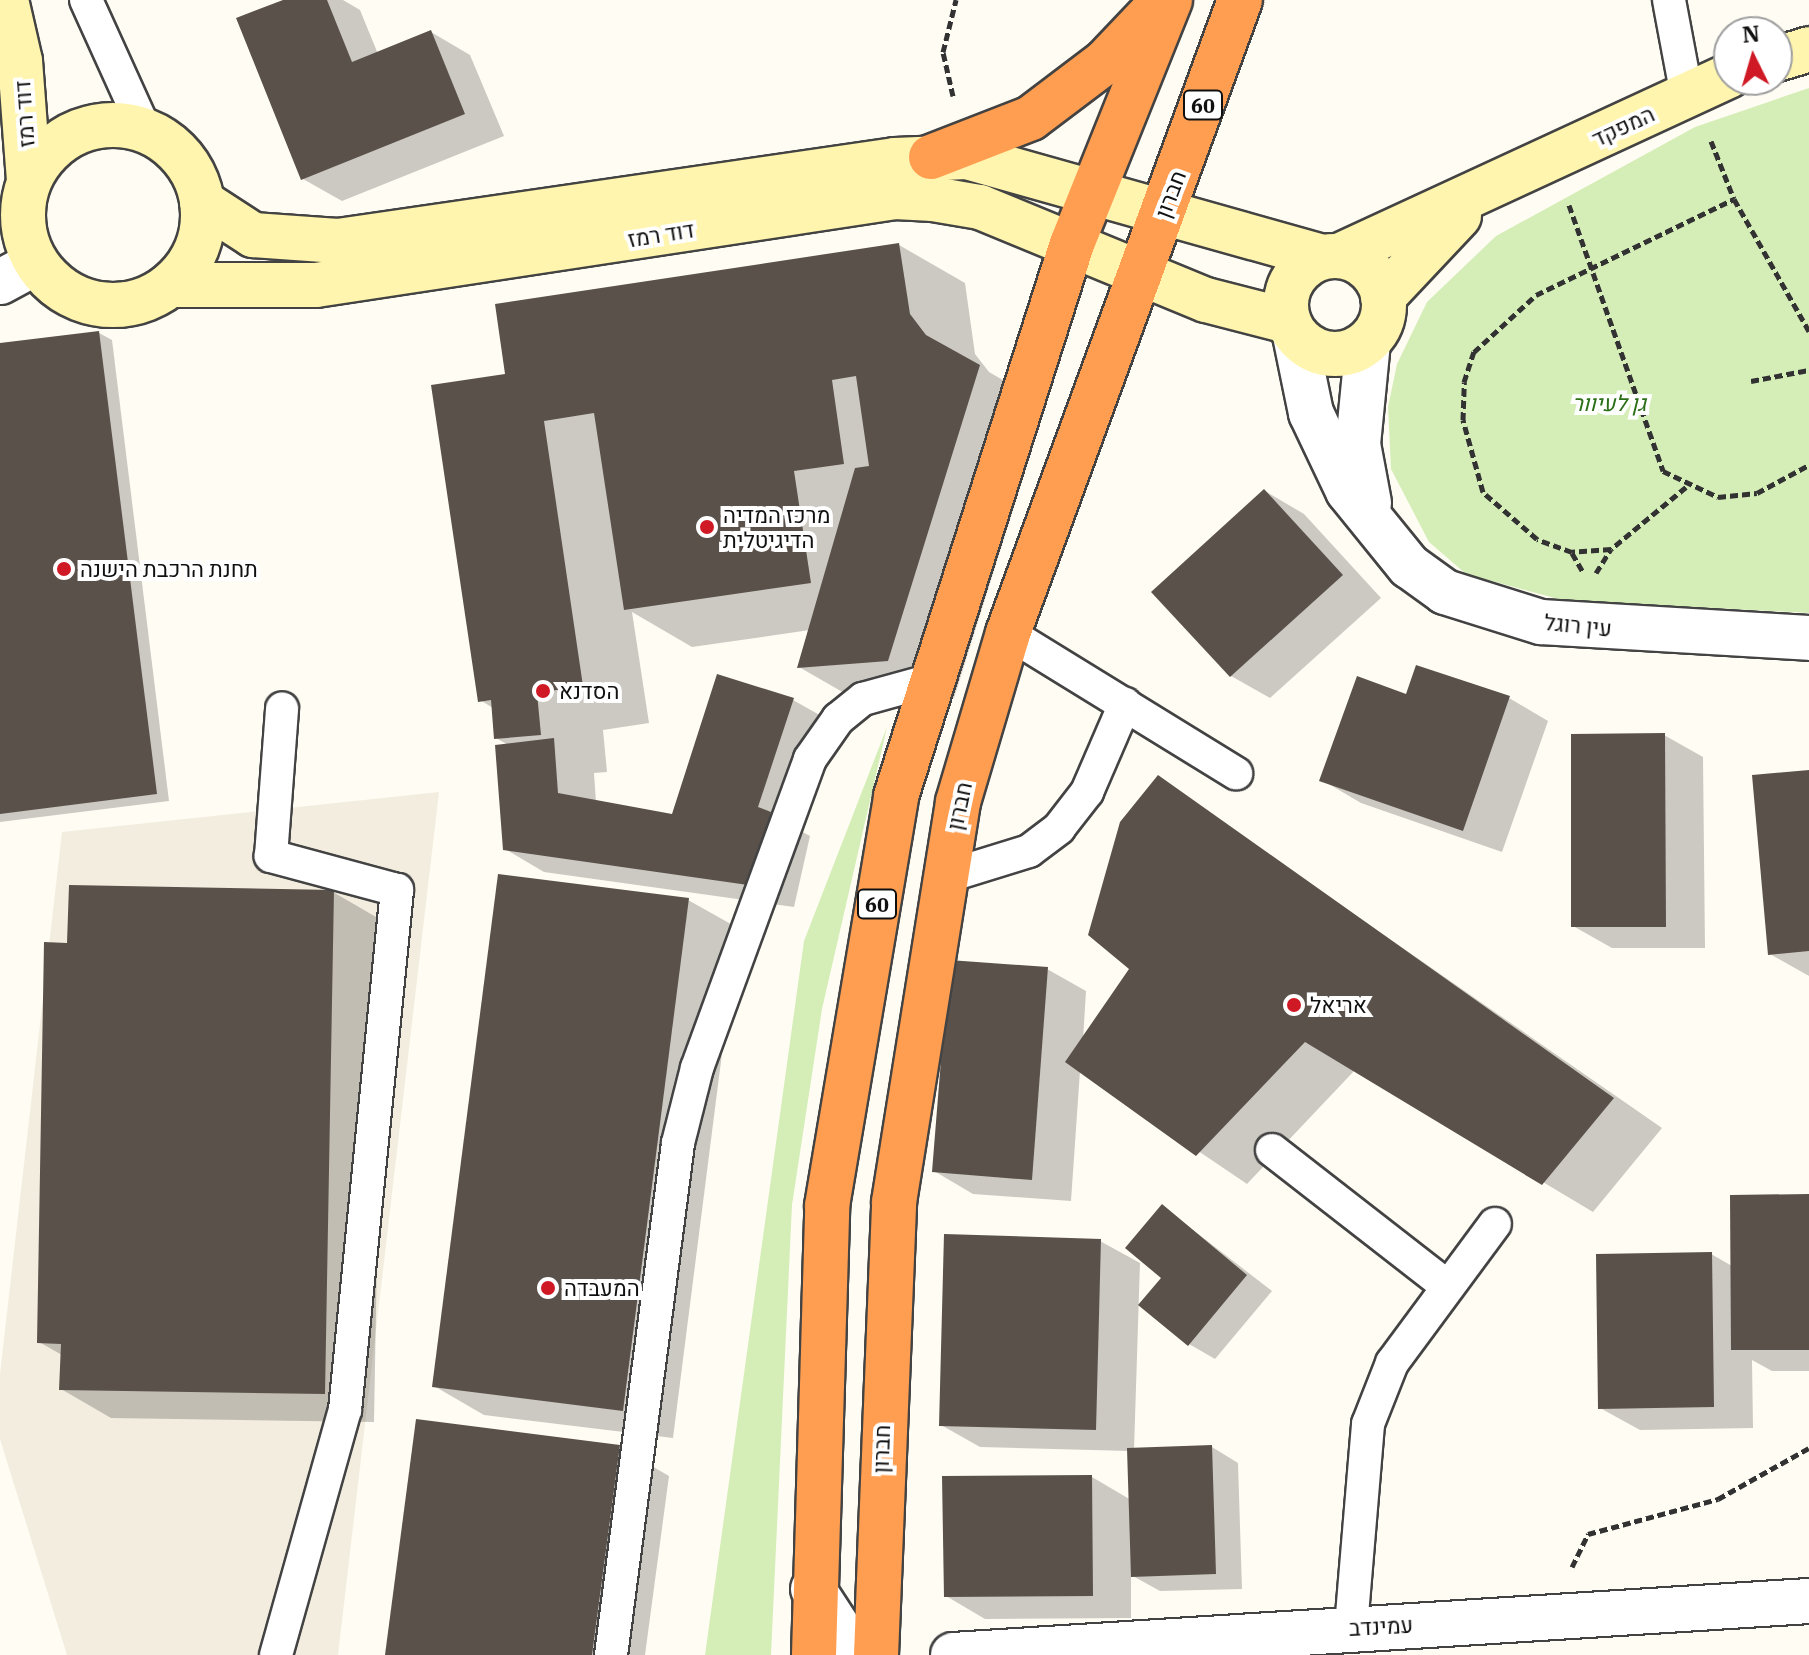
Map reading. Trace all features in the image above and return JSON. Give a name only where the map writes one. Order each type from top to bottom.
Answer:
[{"type":"highway","points":[[931,157],[1031,118],[1105,62],[1163,0]]},
{"type":"highway","name":"60","points":[[814,1655],[813,1589],[827,1206],[896,796],[928,681],[1072,244],[1170,0]]},
{"type":"highway","name":"חברון","points":[[876,1655],[894,1202],[958,802],[1008,633],[1139,273],[1166,209],[1240,0]]},
{"type":"street","name":"דוד רמז","points":[[6,0],[20,61],[29,181]]},
{"type":"street","name":"המפקד","points":[[1330,256],[1517,176],[1696,110],[1713,92]]},
{"type":"street","points":[[118,126],[146,132],[180,154],[202,202],[197,246],[170,285],[136,303],[108,305],[55,285],[25,236],[29,181],[44,157],[77,132],[118,126]]},
{"type":"street","name":"דוד רמז","points":[[202,202],[253,235],[338,241],[931,157],[1000,161],[1166,209]]},
{"type":"street","name":"המפקד","points":[[1383,297],[1430,241],[1517,176]]},
{"type":"street","name":"דוד רמז","points":[[170,285],[360,280],[895,197],[980,207],[1139,273]]},
{"type":"street","points":[[1139,273],[1291,328],[1331,354],[1368,342],[1379,329],[1383,297],[1368,269],[1166,209]]},
{"type":"street","points":[[1291,328],[1295,275],[1330,256]]},
{"type":"street","name":"עין רוגל","points":[[1291,328],[1311,413],[1348,491],[1376,529],[1445,592],[1484,609],[1599,628],[1809,638]]},
{"type":"street","points":[[1368,342],[1358,444],[1376,529]]},
{"type":"street","points":[[813,1589],[843,1635],[869,1655]]},
{"type":"street","name":"עמינדב","points":[[953,1655],[1351,1627],[1429,1640],[1548,1613],[1809,1601]]},
{"type":"lane","points":[[86,0],[146,132]]},
{"type":"lane","points":[[1669,0],[1696,110]]},
{"type":"lane","points":[[1008,633],[1236,773]]},
{"type":"lane","points":[[611,1655],[678,1143],[697,1068],[810,759],[838,719],[863,699],[928,681]]},
{"type":"lane","points":[[945,877],[1029,851],[1059,828],[1087,792],[1125,704]]},
{"type":"lane","points":[[276,1655],[345,1410],[397,890],[271,856],[282,708]]},
{"type":"lane","points":[[1272,1150],[1444,1284]]},
{"type":"lane","points":[[1351,1627],[1368,1424],[1392,1363],[1444,1284],[1495,1224]]},
{"type":"path","points":[[949,76],[943,52],[956,0]]},
{"type":"path","points":[[1696,110],[1734,199],[1809,331]]},
{"type":"path","points":[[1611,549],[1572,552],[1527,532],[1483,492],[1463,420],[1464,382],[1474,352],[1499,323],[1587,266],[1734,199]]},
{"type":"path","points":[[1571,211],[1647,443],[1663,471],[1686,487],[1718,497],[1757,493],[1809,465]]},
{"type":"path","points":[[1751,381],[1809,370]]},
{"type":"path","points":[[1600,566],[1611,549],[1686,487]]},
{"type":"path","points":[[1572,552],[1581,568]]},
{"type":"path","points":[[1548,1613],[1588,1534],[1718,1499],[1809,1448]]},
{"type":"green space","name":"גן לעיוור","points":[[1809,88],[1809,613],[1562,600],[1466,574],[1429,542],[1391,469],[1388,407],[1397,364],[1427,302],[1496,236],[1695,127]]},
{"type":"green space","points":[[887,727],[822,1009],[792,1205],[771,1655],[705,1655],[804,941]]},
{"type":"shaded area","points":[[439,792],[338,1655],[67,1655],[0,1439],[0,1374],[62,832]]},
{"type":"building","points":[[283,0],[327,0],[352,62],[431,30],[465,114],[301,180],[236,18]]},
{"type":"building","name":"מרכז המדיה הדיגיטלית","points":[[899,243],[910,314],[926,335],[980,365],[888,661],[797,668],[855,468],[869,466],[856,376],[832,380],[844,464],[794,471],[811,583],[624,610],[594,413],[544,421],[583,686],[537,693],[541,735],[494,739],[491,700],[478,702],[431,385],[505,374],[495,304]]},
{"type":"building","name":"תחנת הרכבת הישנה","points":[[99,331],[157,794],[0,814],[0,343]]},
{"type":"building","points":[[1264,489],[1343,575],[1230,677],[1151,592]]},
{"type":"building","points":[[1416,665],[1510,696],[1463,831],[1319,781],[1357,676],[1406,694]]},
{"type":"building","points":[[717,674],[794,698],[758,807],[771,812],[755,886],[503,850],[495,745],[554,738],[558,793],[672,814]]},
{"type":"building","points":[[1665,733],[1666,927],[1571,927],[1571,734]]},
{"type":"building","points":[[1809,770],[1809,951],[1768,955],[1752,775]]},
{"type":"building","name":"אריאל","points":[[1158,775],[1614,1098],[1542,1185],[1305,1042],[1196,1156],[1065,1062],[1129,969],[1088,935],[1120,822]]},
{"type":"building","points":[[498,874],[689,898],[623,1411],[432,1387]]},
{"type":"building","points":[[69,885],[334,890],[325,1394],[59,1390],[61,1344],[37,1343],[44,942],[67,943]]},
{"type":"building","points":[[949,960],[1048,967],[1032,1180],[932,1172]]},
{"type":"building","points":[[1809,1194],[1809,1350],[1731,1350],[1730,1195]]},
{"type":"building","points":[[1162,1204],[1247,1275],[1188,1346],[1138,1305],[1161,1278],[1125,1248]]},
{"type":"building","points":[[944,1234],[1101,1239],[1096,1430],[939,1426]]},
{"type":"building","points":[[1712,1252],[1714,1407],[1598,1409],[1596,1254]]},
{"type":"building","points":[[416,1419],[620,1445],[592,1655],[385,1655]]},
{"type":"building","points":[[1212,1445],[1216,1574],[1131,1577],[1127,1448]]},
{"type":"building","points":[[1092,1475],[1093,1596],[944,1597],[942,1476]]},
{"type":"place","name":"מרכז המדיה הדיגיטלית","points":[[707,527]]},
{"type":"place","name":"תחנת הרכבת הישנה","points":[[64,569]]},
{"type":"place","name":"הסדנא","points":[[543,691]]},
{"type":"place","name":"אריאל","points":[[1294,1005]]},
{"type":"place","name":"המעבדה","points":[[548,1288]]}]
